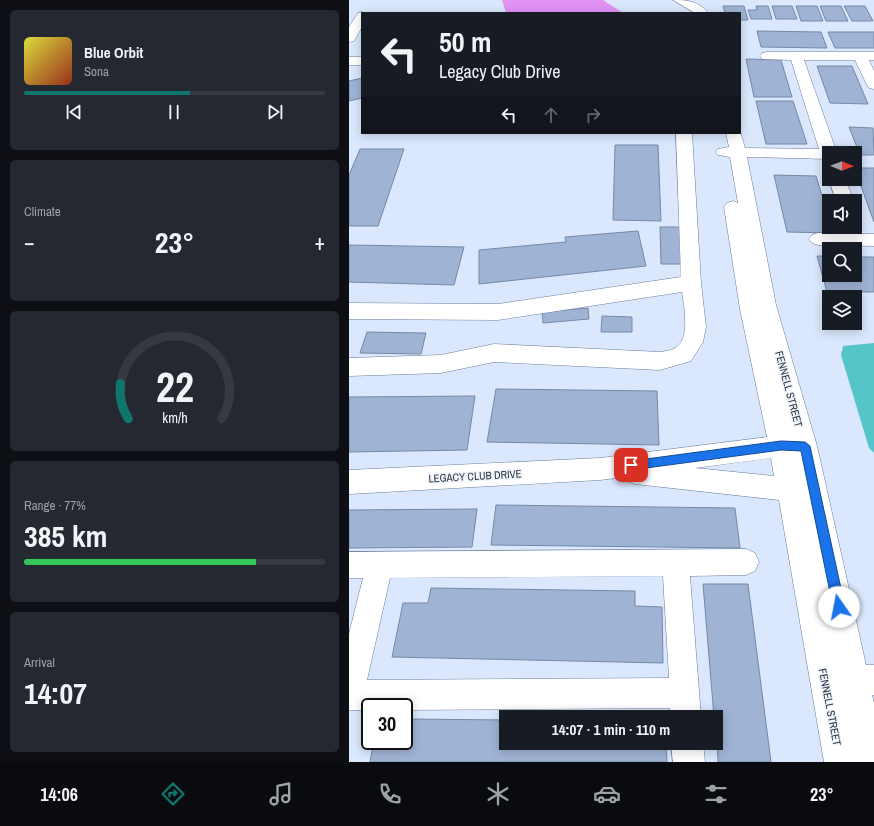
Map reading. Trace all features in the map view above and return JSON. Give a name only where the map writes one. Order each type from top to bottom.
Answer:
[{"type":"street","points":[[679,0],[695,7],[701,12]]},
{"type":"street","points":[[349,38],[360,16]]},
{"type":"street","points":[[767,56],[867,56],[874,85]]},
{"type":"street","points":[[796,56],[826,146]]},
{"type":"street","points":[[349,61],[361,61]]},
{"type":"street","points":[[349,367],[441,364],[494,353],[660,361],[683,355],[693,342],[697,327],[691,283],[684,134]]},
{"type":"street","name":"FENNELL STREET","points":[[721,134],[732,159],[766,304],[802,491],[825,680],[840,762]]},
{"type":"street","name":"FENNELL STREET","points":[[732,159],[734,134]]},
{"type":"street","points":[[792,160],[822,155]]},
{"type":"street","points":[[732,159],[792,160],[822,165]]},
{"type":"street","points":[[818,239],[862,235]]},
{"type":"street","points":[[349,311],[498,312],[691,283]]},
{"type":"street","name":"LEGACY CLUB DRIVE","points":[[349,482],[601,469],[793,446]]},
{"type":"street","name":"LEGACY CLUB DRIVE","points":[[601,469],[802,491]]},
{"type":"street","name":"FENNELL STREET","points":[[802,491],[864,680],[871,762]]},
{"type":"street","points":[[349,565],[746,562]]},
{"type":"street","points":[[380,565],[349,694],[685,705],[676,563]]},
{"type":"street","points":[[825,680],[864,680]]},
{"type":"street","points":[[688,750],[689,762]]},
{"type":"shaded area","points":[[502,0],[603,0],[621,12],[506,12]]},
{"type":"shaded area","points":[[874,343],[874,453],[869,448],[841,355],[843,346]]},
{"type":"building","points":[[723,6],[744,6],[748,20],[741,20],[741,12],[725,12]]},
{"type":"building","points":[[756,6],[768,6],[772,19],[751,19],[748,10],[757,10]]},
{"type":"building","points":[[772,6],[792,6],[797,19],[776,19]]},
{"type":"building","points":[[796,6],[817,6],[823,21],[801,21]]},
{"type":"building","points":[[820,6],[841,6],[848,21],[826,21]]},
{"type":"building","points":[[844,6],[865,6],[873,21],[852,21]]},
{"type":"building","points":[[757,31],[821,32],[827,48],[761,47]]},
{"type":"building","points":[[828,32],[874,32],[874,48],[835,48]]},
{"type":"building","points":[[746,59],[781,60],[792,97],[754,97]]},
{"type":"building","points":[[817,66],[852,66],[868,104],[830,103]]},
{"type":"building","points":[[361,78],[361,98],[349,101],[349,81]]},
{"type":"building","points":[[756,101],[793,101],[807,144],[766,144]]},
{"type":"building","points":[[849,127],[873,128],[874,155],[862,155],[862,146],[856,146]]},
{"type":"building","points":[[615,145],[658,145],[661,221],[613,220]]},
{"type":"building","points":[[360,149],[404,149],[378,226],[349,226],[349,175]]},
{"type":"building","points":[[862,168],[874,168],[874,222],[861,186]]},
{"type":"building","points":[[774,175],[816,176],[822,195],[822,233],[787,232]]},
{"type":"building","points":[[660,227],[683,227],[686,264],[661,264]]},
{"type":"building","points":[[638,231],[646,266],[479,284],[479,250],[566,242],[565,237]]},
{"type":"building","points":[[349,245],[464,247],[454,285],[349,282]]},
{"type":"building","points":[[817,256],[822,256],[822,274]]},
{"type":"building","points":[[862,257],[874,257],[874,292],[862,292],[862,290],[826,290],[824,282],[862,282]]},
{"type":"building","points":[[588,308],[589,319],[543,323],[542,312]]},
{"type":"building","points":[[602,316],[632,317],[632,332],[601,332]]},
{"type":"building","points":[[367,332],[426,333],[421,354],[360,353]]},
{"type":"building","points":[[496,389],[657,391],[659,445],[487,442]]},
{"type":"building","points":[[475,396],[467,450],[349,452],[349,397]]},
{"type":"building","points":[[496,505],[735,508],[740,548],[491,545]]},
{"type":"building","points":[[477,509],[472,547],[349,548],[349,510]]},
{"type":"building","points":[[703,584],[748,584],[771,762],[718,762],[717,750],[723,750],[723,710],[713,710]]},
{"type":"building","points":[[431,588],[635,591],[635,606],[662,607],[663,663],[392,657],[403,603],[428,603]]},
{"type":"building","points":[[413,719],[499,720],[499,750],[666,750],[667,762],[370,762],[372,750],[413,750]]},
{"type":"route","points":[[631,465],[781,446],[805,446],[839,607]]}]
